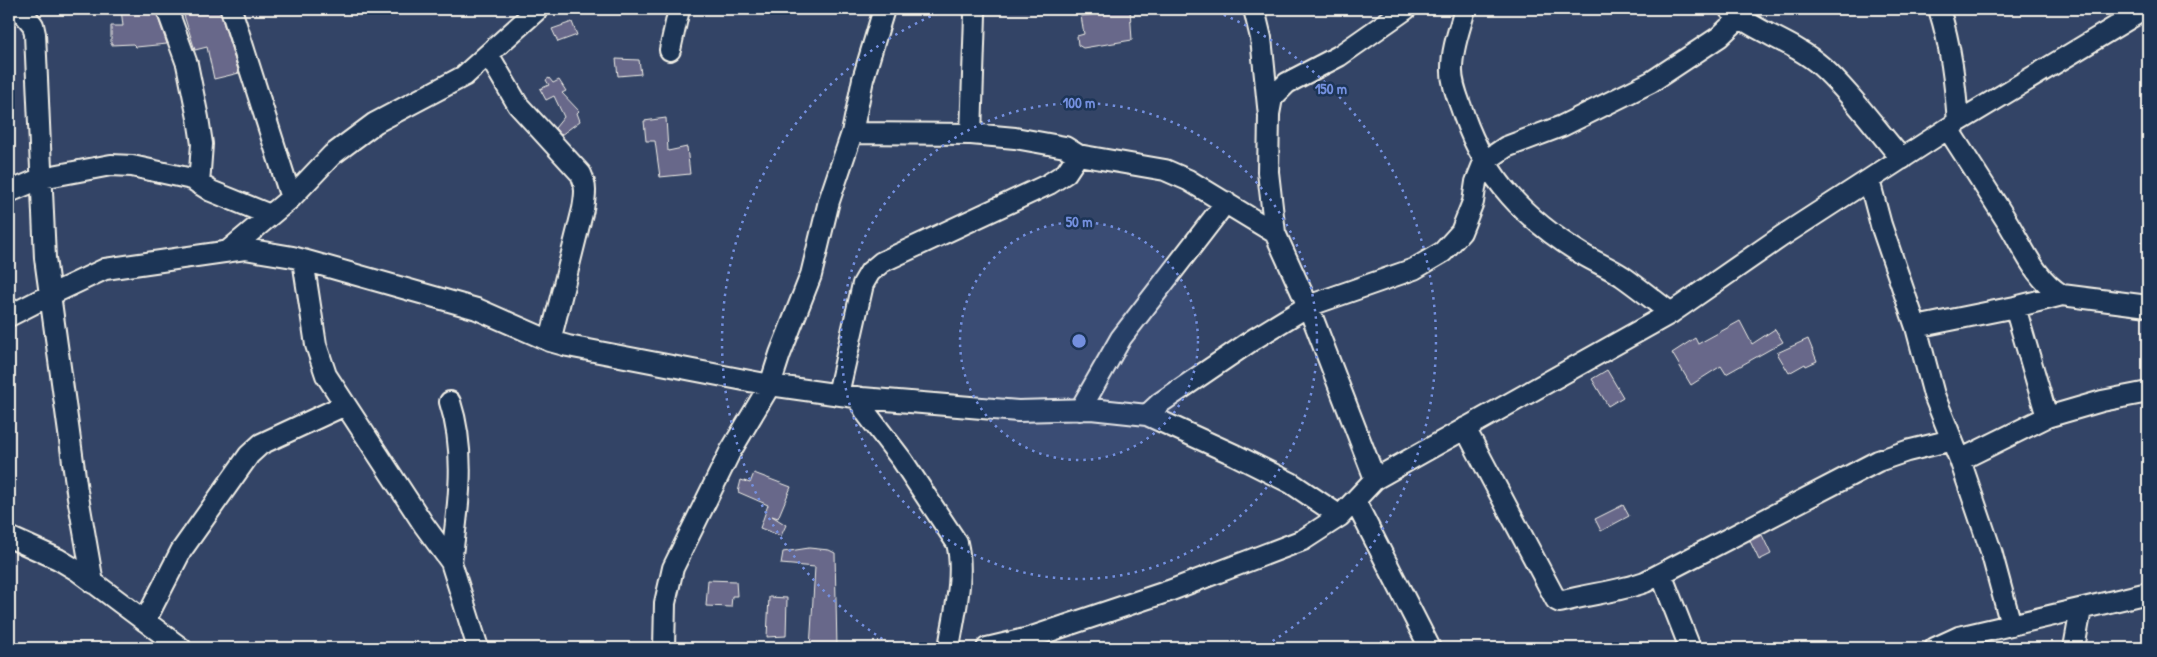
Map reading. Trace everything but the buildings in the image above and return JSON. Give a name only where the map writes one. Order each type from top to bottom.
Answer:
[{"type":"street","points":[[20,9],[33,24],[46,258],[77,491],[93,583]]},
{"type":"street","points":[[167,9],[187,64],[198,118],[202,144],[199,184]]},
{"type":"street","points":[[231,9],[291,198]]},
{"type":"street","points":[[670,50],[679,9]]},
{"type":"street","points":[[664,648],[665,602],[673,568],[730,452],[770,385],[810,274],[829,201],[852,133],[863,79],[884,9]]},
{"type":"street","points":[[971,134],[974,9]]},
{"type":"street","points":[[1254,9],[1261,38],[1269,116],[1268,172],[1275,233],[1308,306],[1375,479]]},
{"type":"street","points":[[1269,116],[1272,98],[1287,83],[1339,56],[1406,9]]},
{"type":"street","points":[[1465,9],[1453,51],[1454,87],[1466,122],[1484,162],[1504,190],[1532,218],[1582,254],[1621,276],[1671,313]]},
{"type":"street","points":[[1939,9],[1948,36],[1954,70],[1953,126],[2038,275],[2051,288],[2062,295]]},
{"type":"street","points":[[987,648],[1029,638],[1169,591],[1303,540],[1340,516],[1375,479],[1601,354],[1671,313],[1953,126],[2145,9]]},
{"type":"street","points":[[228,250],[291,198],[332,155],[368,128],[464,76],[531,12]]},
{"type":"street","points":[[1147,415],[1160,403],[1254,339],[1308,306],[1414,269],[1443,252],[1461,232],[1473,202],[1476,182],[1484,162],[1506,147],[1570,122],[1651,82],[1719,37],[1736,12],[1821,66],[1902,159]]},
{"type":"street","points":[[488,54],[518,105],[581,174],[585,184],[586,192],[583,209],[550,340]]},
{"type":"street","points":[[852,133],[971,134],[1016,138],[1065,147],[1078,156],[1165,170],[1188,180],[1275,233]]},
{"type":"street","points":[[848,396],[863,284],[870,272],[882,262],[1049,184],[1066,173],[1078,156]]},
{"type":"street","points":[[9,192],[42,178],[111,164],[132,166],[192,179],[220,195],[270,215]]},
{"type":"street","points":[[1869,180],[1881,225],[1916,327],[1934,394],[1960,460],[1991,551],[2011,625]]},
{"type":"street","points":[[1080,410],[1121,338],[1226,202]]},
{"type":"street","points":[[9,316],[50,294],[105,269],[228,250],[262,251],[303,260],[477,309],[568,346],[770,385],[848,396],[1018,411],[1080,410],[1147,415],[1235,455],[1290,483],[1340,516]]},
{"type":"street","points":[[303,260],[316,345],[326,375],[424,526],[451,562],[478,648]]},
{"type":"street","points":[[1916,327],[2015,307],[2062,295],[2148,306]]},
{"type":"street","points":[[2015,307],[2047,417]]},
{"type":"street","points":[[1960,460],[2047,417],[2102,401],[2148,392]]},
{"type":"street","points":[[848,396],[866,414],[902,460],[957,543],[960,554],[960,572],[949,648]]},
{"type":"street","points":[[450,402],[456,419],[460,468],[451,562]]},
{"type":"street","points":[[145,622],[181,551],[249,455],[261,444],[345,405]]},
{"type":"street","points":[[1929,446],[1944,420]]},
{"type":"street","points":[[1466,428],[1558,602],[1623,590],[1661,574],[1878,461],[1952,440]]},
{"type":"street","points":[[1355,502],[1430,648]]},
{"type":"street","points":[[9,538],[58,559],[181,648]]},
{"type":"street","points":[[1661,574],[1690,648]]},
{"type":"street","points":[[1936,648],[1959,636],[2148,593]]},
{"type":"street","points":[[2074,648],[2081,609]]}]
